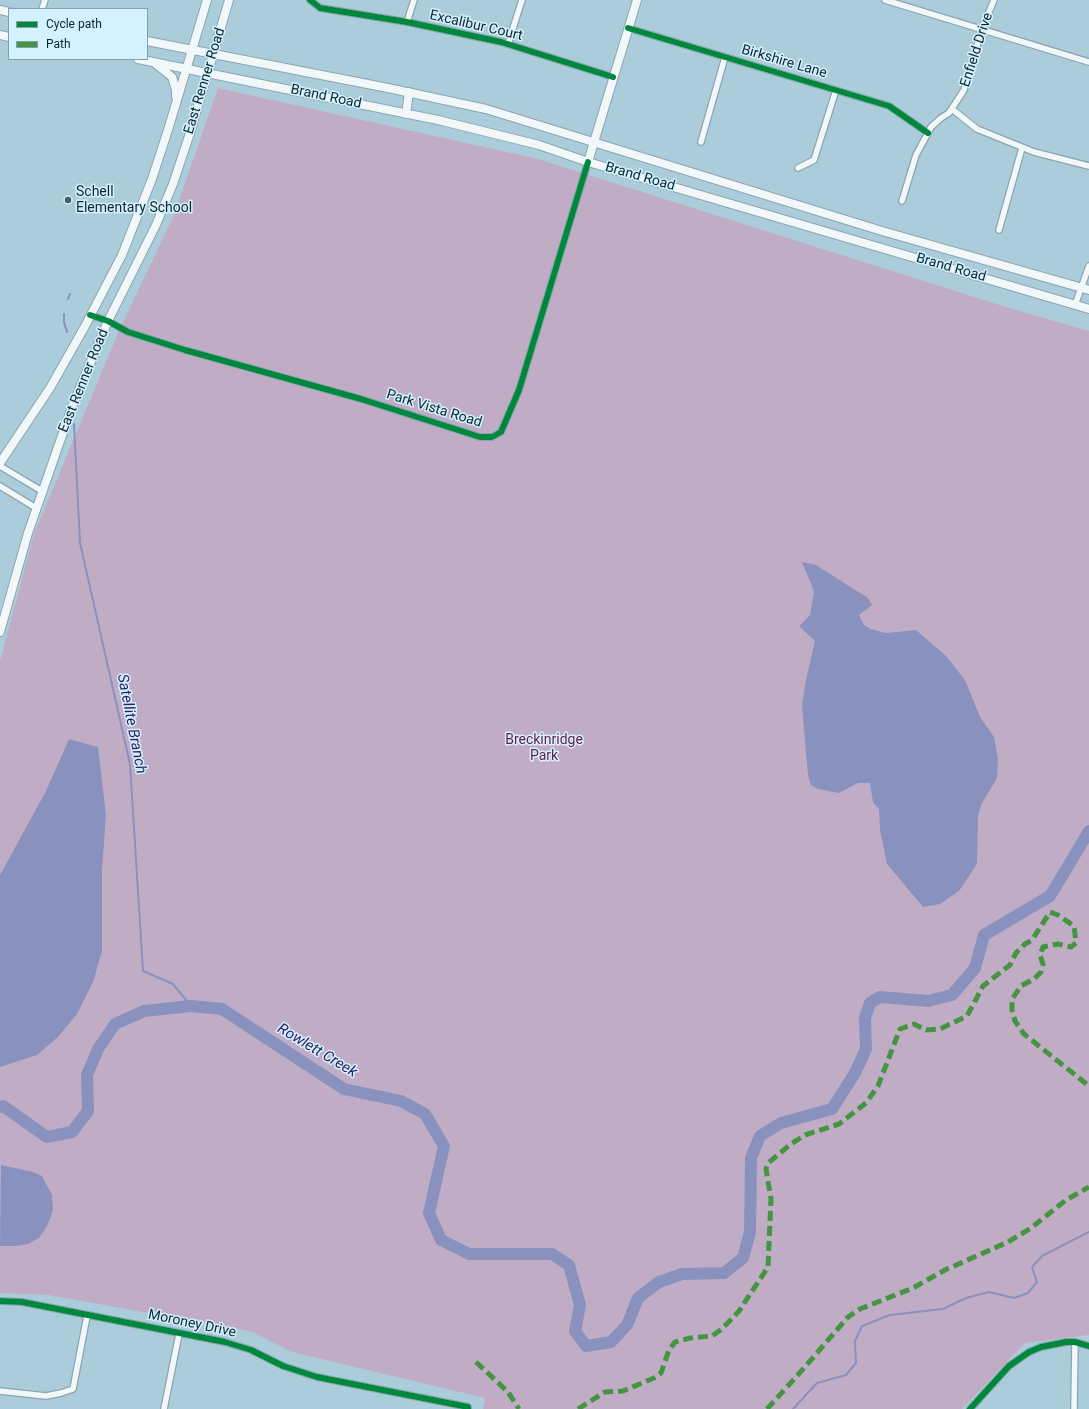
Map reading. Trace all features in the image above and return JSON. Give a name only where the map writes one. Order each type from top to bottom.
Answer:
[{"type":"main road","name":"East Renner Road","points":[[0,464],[50,388],[122,255],[152,179],[207,0]]},
{"type":"main road","name":"East Renner Road","points":[[0,632],[36,508],[73,404],[108,321],[156,225],[189,136],[229,0]]},
{"type":"main road","points":[[588,162],[637,0]]},
{"type":"main road","name":"Brand Road","points":[[148,41],[409,92],[486,109],[882,231],[1085,288]]},
{"type":"main road","name":"Brand Road","points":[[143,60],[406,114],[539,145],[588,162],[1089,309]]},
{"type":"main road","points":[[152,62],[167,71],[172,77],[176,90],[176,103]]},
{"type":"main road","points":[[406,114],[409,92]]},
{"type":"street","name":"Excalibur Court","points":[[310,0],[320,8],[407,22],[508,44],[613,77]]},
{"type":"street","points":[[407,22],[414,0]]},
{"type":"street","points":[[508,44],[522,0]]},
{"type":"street","points":[[885,0],[1089,62]]},
{"type":"street","name":"Enfield Drive","points":[[902,201],[916,155],[931,126],[949,114],[964,90],[982,30],[994,0]]},
{"type":"street","name":"Birkshire Lane","points":[[628,28],[889,106],[928,132]]},
{"type":"street","points":[[700,142],[726,57]]},
{"type":"street","points":[[798,168],[814,160],[836,90]]},
{"type":"street","points":[[952,109],[975,128],[1022,148],[1089,166]]},
{"type":"street","points":[[999,230],[1022,148]]},
{"type":"street","name":"Park Vista Road","points":[[90,315],[108,321],[128,332],[185,350],[360,399],[480,437],[492,437],[501,432],[520,390],[588,162]]},
{"type":"street","points":[[1075,305],[1085,288],[1089,266]]},
{"type":"street","points":[[0,464],[42,492]]},
{"type":"street","points":[[0,486],[36,508]]},
{"type":"street","name":"Moroney Drive","points":[[0,1301],[22,1302],[238,1346],[296,1371],[318,1377],[468,1408]]},
{"type":"street","points":[[0,1391],[46,1396],[62,1393],[73,1388],[87,1316]]},
{"type":"street","points":[[164,1409],[179,1334]]},
{"type":"street","points":[[970,1409],[1009,1366],[1019,1358],[1042,1347],[1075,1342],[1089,1346]]},
{"type":"street","points":[[1074,1409],[1075,1342]]},
{"type":"green space","name":"Breckinridge Park","points":[[218,88],[538,159],[1006,307],[1089,331],[1089,1335],[1025,1343],[962,1409],[483,1409],[485,1398],[292,1352],[250,1331],[48,1295],[0,1293],[0,661],[34,534],[118,333],[174,215]]},
{"type":"water","points":[[802,562],[816,565],[868,598],[872,605],[859,615],[864,625],[871,629],[886,633],[916,630],[946,656],[965,680],[980,717],[994,737],[998,759],[997,778],[982,803],[978,815],[977,864],[959,891],[940,904],[923,907],[887,864],[880,830],[879,809],[873,802],[870,783],[858,783],[839,793],[818,789],[811,785],[808,776],[802,705],[815,641],[799,626],[810,615],[814,591]]},
{"type":"water","points":[[69,739],[98,747],[106,815],[102,871],[102,951],[93,982],[77,1014],[58,1037],[37,1055],[0,1067],[0,875],[46,791]]},
{"type":"water","points":[[1,1165],[33,1172],[42,1176],[52,1195],[53,1210],[47,1226],[39,1238],[28,1244],[0,1246]]},
{"type":"waterway","name":"Satellite Branch","points":[[68,299],[70,294]]},
{"type":"waterway","name":"Satellite Branch","points":[[64,314],[64,322],[67,332]]},
{"type":"waterway","name":"Satellite Branch","points":[[74,424],[80,543],[130,764],[143,971],[173,984],[191,1006]]},
{"type":"waterway","name":"Rowlett Creek","points":[[0,1107],[3,1106],[47,1137],[72,1132],[88,1111],[87,1075],[98,1049],[115,1024],[144,1011],[191,1006],[222,1009],[344,1089],[401,1101],[425,1114],[444,1146],[429,1213],[441,1240],[469,1254],[552,1254],[569,1265],[580,1305],[575,1331],[586,1346],[611,1342],[627,1325],[638,1298],[659,1282],[682,1274],[724,1273],[743,1258],[750,1232],[751,1158],[760,1136],[781,1123],[832,1109],[855,1073],[866,1049],[865,1018],[870,1003],[880,997],[928,1001],[952,995],[975,968],[984,935],[1050,896],[1089,831]]},
{"type":"waterway","points":[[793,1409],[817,1383],[846,1375],[856,1363],[855,1341],[862,1326],[890,1315],[943,1309],[966,1298],[989,1292],[1014,1298],[1028,1293],[1037,1282],[1032,1267],[1042,1256],[1089,1232]]},
{"type":"marked path","points":[[578,1409],[605,1392],[623,1391],[654,1378],[661,1373],[669,1350],[675,1342],[690,1338],[712,1336],[722,1329],[739,1311],[768,1267],[771,1199],[766,1169],[768,1163],[791,1144],[805,1135],[839,1124],[866,1103],[878,1086],[900,1029],[914,1024],[926,1030],[940,1029],[967,1016],[983,986],[1010,965],[1016,953],[1025,944],[1032,940],[1050,912],[1058,915],[1074,926],[1076,943],[1071,947],[1058,944],[1043,947],[1040,955],[1043,964],[1041,972],[1034,979],[1021,986],[1012,999],[1012,1010],[1015,1021],[1024,1034],[1089,1086]]},
{"type":"marked path","points":[[767,1409],[848,1317],[860,1309],[913,1288],[945,1270],[1008,1242],[1031,1228],[1066,1200],[1089,1187]]},
{"type":"marked path","points":[[476,1362],[508,1392],[519,1409]]},
{"type":"cycle path","points":[[310,0],[320,8],[407,22],[501,42],[613,77]]},
{"type":"cycle path","points":[[628,28],[889,106],[928,133]]},
{"type":"cycle path","points":[[90,315],[108,321],[128,332],[185,350],[361,399],[480,437],[492,437],[501,432],[519,390],[588,162]]},
{"type":"cycle path","points":[[0,1301],[22,1302],[225,1342],[251,1350],[283,1366],[317,1377],[468,1407],[468,1409]]},
{"type":"cycle path","points":[[970,1409],[1009,1366],[1029,1352],[1041,1347],[1066,1342],[1075,1342],[1089,1346]]},
{"type":"place","name":"Schell Elementary School","points":[[68,200]]}]
